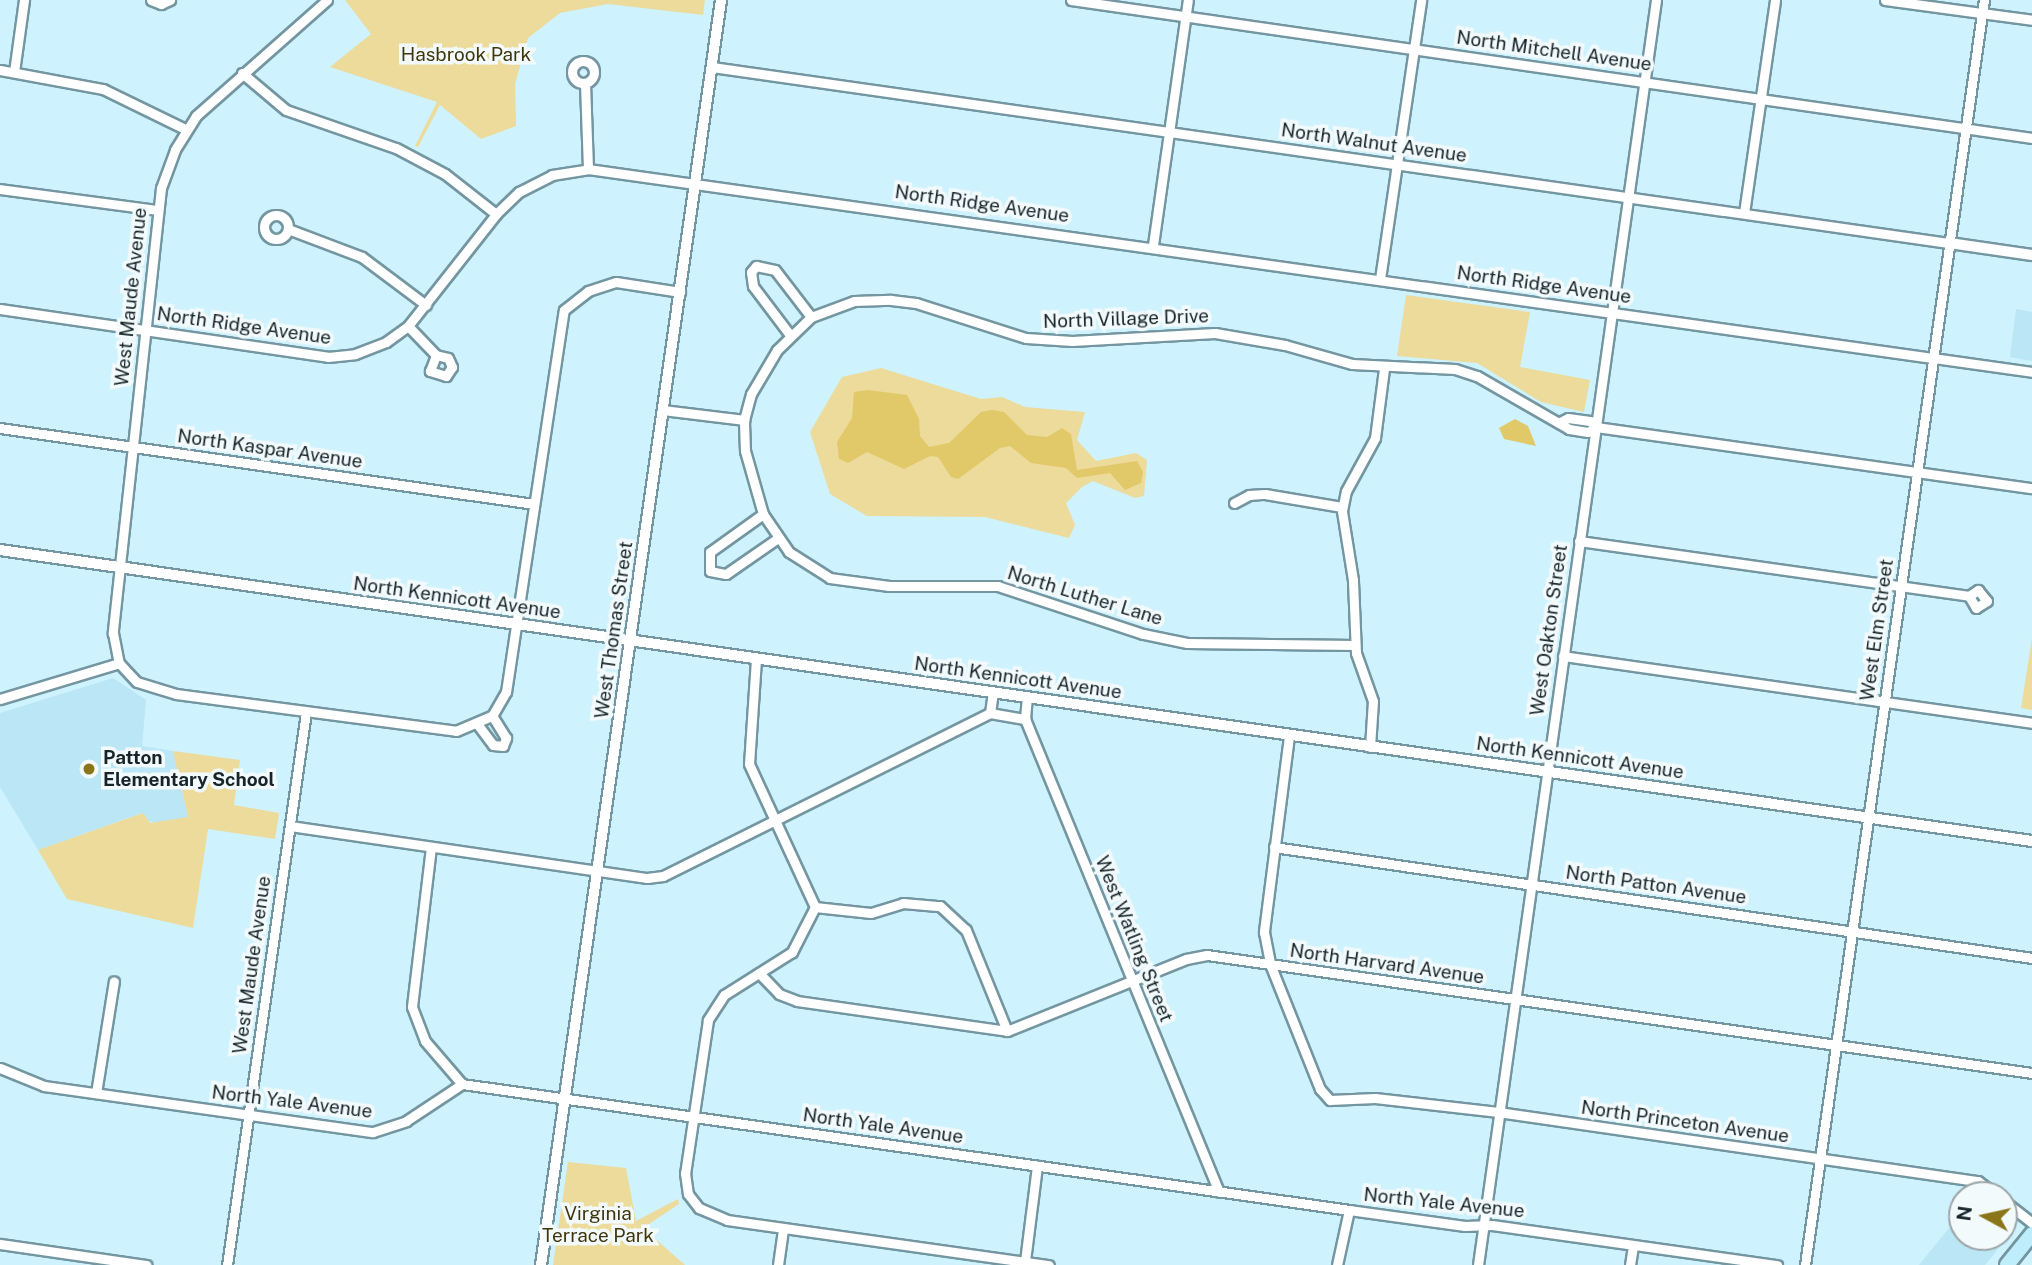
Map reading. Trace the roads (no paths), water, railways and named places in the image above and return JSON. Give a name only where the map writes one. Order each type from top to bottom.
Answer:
[{"type":"main road","points":[[2007,1265],[2032,1234]]},
{"type":"street","points":[[14,72],[24,0]]},
{"type":"street","points":[[151,0],[161,4],[170,0]]},
{"type":"street","name":"West Maude Avenue","points":[[119,663],[113,633],[161,188],[185,129],[242,73],[327,0]]},
{"type":"street","name":"West Thomas Street","points":[[541,1265],[721,0]]},
{"type":"street","name":"North Mitchell Avenue","points":[[1071,0],[2032,138]]},
{"type":"street","points":[[1153,245],[1188,0]]},
{"type":"street","points":[[1380,279],[1421,0]]},
{"type":"street","name":"West Oakton Street","points":[[1478,1265],[1513,1000],[1656,0]]},
{"type":"street","points":[[1744,213],[1775,0]]},
{"type":"street","points":[[1885,0],[2032,20]]},
{"type":"street","name":"West Elm Street","points":[[1805,1265],[1818,1158],[1853,931],[1984,0]]},
{"type":"street","name":"North Walnut Avenue","points":[[712,67],[2032,255]]},
{"type":"street","points":[[0,70],[103,89],[185,129]]},
{"type":"street","points":[[242,73],[286,110],[396,148],[445,174],[496,214]]},
{"type":"street","points":[[585,83],[589,169]]},
{"type":"street","name":"North Ridge Avenue","points":[[0,309],[328,357],[369,350],[408,326],[496,214],[538,180],[589,169],[695,181],[1153,245],[2032,372]]},
{"type":"street","points":[[0,189],[158,210]]},
{"type":"street","points":[[288,229],[362,257],[426,305]]},
{"type":"street","points":[[790,335],[753,286],[751,272],[756,266],[775,270],[811,317]]},
{"type":"street","points":[[0,699],[119,663],[137,682],[160,690],[456,732],[478,725],[492,716],[506,692],[564,310],[588,291],[616,282],[680,292]]},
{"type":"street","name":"North Village Drive","points":[[744,420],[759,378],[790,335],[811,317],[854,301],[891,300],[927,306],[1026,338],[1072,341],[1215,332],[1384,369],[1465,371],[1560,422],[1590,421],[1597,427],[2032,488]]},
{"type":"street","points":[[408,326],[436,355]]},
{"type":"street","points":[[1370,747],[1373,701],[1355,645],[1353,580],[1342,507],[1376,438],[1384,369]]},
{"type":"street","points":[[663,410],[744,420]]},
{"type":"street","name":"North Luther Lane","points":[[744,420],[747,465],[763,513],[778,538],[811,570],[846,582],[998,586],[1143,634],[1195,644],[1355,645]]},
{"type":"street","name":"North Kaspar Avenue","points":[[0,428],[534,504]]},
{"type":"street","points":[[1234,503],[1249,495],[1265,494],[1342,507]]},
{"type":"street","points":[[763,513],[710,552],[710,571],[726,574],[778,538]]},
{"type":"street","points":[[1578,541],[1969,597]]},
{"type":"street","name":"North Kennicott Avenue","points":[[0,550],[2032,841]]},
{"type":"street","points":[[1563,656],[2032,723]]},
{"type":"street","points":[[756,659],[749,764],[815,907],[800,943],[724,995],[708,1020],[692,1117],[685,1182],[688,1195],[706,1213],[783,1229],[1049,1265]]},
{"type":"street","points":[[990,713],[993,692]]},
{"type":"street","name":"West Watling Street","points":[[1027,696],[1025,719],[1219,1192]]},
{"type":"street","name":"West Maude Avenue","points":[[227,1265],[306,712]]},
{"type":"street","points":[[290,826],[597,870],[663,876],[990,713],[1025,719]]},
{"type":"street","points":[[478,725],[493,745],[503,746],[506,738],[492,716]]},
{"type":"street","points":[[1270,964],[1264,912],[1289,736]]},
{"type":"street","points":[[432,847],[412,1007],[425,1041],[462,1084]]},
{"type":"street","name":"North Patton Avenue","points":[[1274,847],[2032,958]]},
{"type":"street","points":[[815,907],[871,913],[903,903],[940,906],[966,930],[1007,1031]]},
{"type":"street","name":"North Harvard Avenue","points":[[759,973],[779,994],[797,1001],[1007,1031],[1196,956],[1270,964],[2032,1073]]},
{"type":"street","name":"North Princeton Avenue","points":[[1270,964],[1320,1089],[1330,1100],[1365,1097],[1498,1112],[1978,1181]]},
{"type":"street","points":[[96,1093],[114,981]]},
{"type":"street","name":"North Yale Avenue","points":[[0,1068],[33,1084],[373,1132],[406,1121],[462,1084],[1349,1210],[1483,1225],[1777,1265]]},
{"type":"street","points":[[1025,1261],[1037,1166]]},
{"type":"street","points":[[1337,1265],[1349,1210]]},
{"type":"street","points":[[2018,1212],[2032,1223]]},
{"type":"street","points":[[778,1265],[783,1229]]},
{"type":"street","points":[[0,1244],[146,1265]]},
{"type":"street","points":[[1630,1265],[1633,1245]]},
{"type":"place","name":"Patton Elementary School","points":[[89,769]]},
{"type":"park label","name":"Hasbrook Park","points":[[466,55]]},
{"type":"park label","name":"Virginia Terrace Park","points":[[598,1225]]}]
